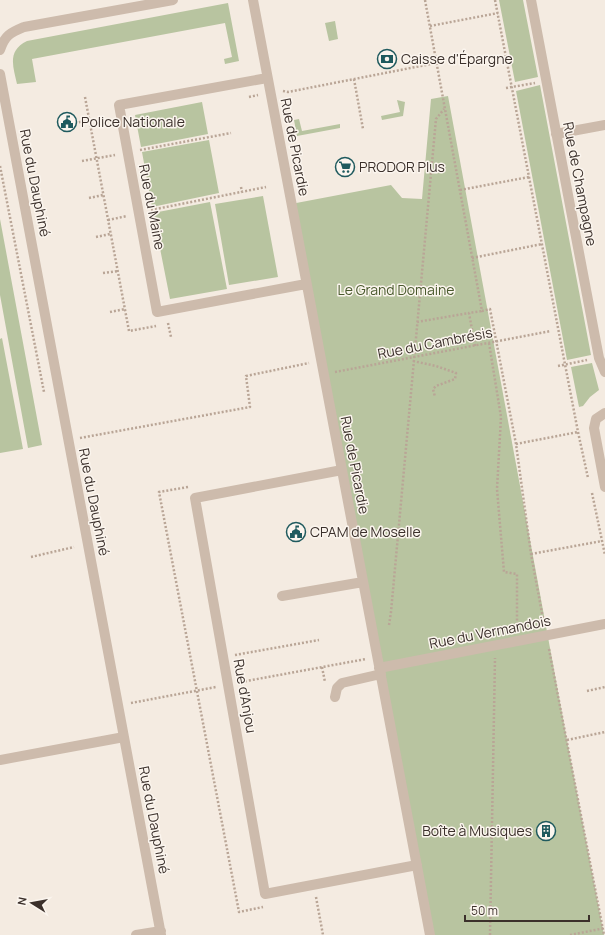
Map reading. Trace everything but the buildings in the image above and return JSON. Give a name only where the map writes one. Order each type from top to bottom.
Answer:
[{"type":"street","points":[[0,50],[4,40],[13,32],[24,27],[173,0]]},
{"type":"street","name":"Rue de Picardie","points":[[253,0],[430,935]]},
{"type":"street","name":"Rue de Champagne","points":[[531,0],[599,358],[605,372]]},
{"type":"street","name":"Rue du Dauphiné","points":[[0,74],[161,933]]},
{"type":"street","name":"Rue du Maine","points":[[267,78],[119,106],[157,312],[306,284]]},
{"type":"street","points":[[556,134],[605,125]]},
{"type":"street","points":[[605,413],[596,420],[594,428],[605,487]]},
{"type":"street","points":[[195,498],[342,470]]},
{"type":"street","name":"Rue d'Anjou","points":[[195,498],[266,894]]},
{"type":"street","points":[[282,596],[363,582]]},
{"type":"street","name":"Rue du Vermandois","points":[[335,697],[337,688],[342,683],[380,671],[495,645],[605,624]]},
{"type":"street","points":[[0,760],[124,737]]},
{"type":"street","points":[[266,894],[417,866]]},
{"type":"street","points":[[136,935],[161,933]]},
{"type":"path","points":[[425,0],[482,311]]},
{"type":"path","points":[[495,0],[578,432],[589,479]]},
{"type":"path","points":[[430,26],[498,13]]},
{"type":"path","points":[[249,97],[270,92],[288,92],[436,63]]},
{"type":"path","points":[[354,79],[364,129]]},
{"type":"path","points":[[506,88],[546,81]]},
{"type":"path","points":[[85,98],[129,331],[168,323]]},
{"type":"path","points":[[388,625],[391,612],[436,119],[445,109]]},
{"type":"path","points":[[75,122],[89,120]]},
{"type":"path","points":[[82,161],[231,133]]},
{"type":"path","points":[[460,190],[529,177]]},
{"type":"path","points":[[241,186],[242,192]]},
{"type":"path","points":[[108,220],[266,187]]},
{"type":"path","points":[[89,198],[103,195]]},
{"type":"path","points":[[96,237],[110,234]]},
{"type":"path","points":[[472,258],[542,244]]},
{"type":"path","points":[[103,273],[118,271]]},
{"type":"path","points":[[110,312],[125,309]]},
{"type":"path","points":[[417,322],[490,309],[516,444],[531,554],[604,935]]},
{"type":"path","points":[[469,313],[475,346]]},
{"type":"path","name":"Rue du Cambrésis","points":[[324,374],[551,331]]},
{"type":"path","points":[[489,343],[501,417],[497,489],[504,572],[517,574],[517,629],[495,645],[490,935]]},
{"type":"path","points":[[558,366],[599,358]]},
{"type":"path","points":[[78,432],[80,438],[250,406],[246,376],[321,361]]},
{"type":"path","points":[[413,361],[436,366],[456,373],[455,379],[436,386],[433,389],[435,397]]},
{"type":"path","points":[[516,444],[578,432]]},
{"type":"path","points":[[195,498],[193,486],[159,492],[239,912],[267,907],[266,894]]},
{"type":"path","points":[[590,486],[605,555]]},
{"type":"path","points":[[531,554],[602,541]]},
{"type":"path","points":[[31,556],[74,547]]},
{"type":"path","points":[[224,658],[319,640]]},
{"type":"path","points":[[587,691],[605,687]]},
{"type":"path","points":[[567,740],[605,732]]},
{"type":"path","points":[[314,885],[323,935]]},
{"type":"path","points":[[570,935],[604,929]]},
{"type":"path","points":[[590,931],[591,935]]},
{"type":"green space","points":[[499,0],[523,0],[538,77],[515,82]]},
{"type":"green space","points":[[228,3],[239,61],[225,64],[224,59],[232,57],[225,23],[32,59],[36,82],[17,84],[13,65],[14,54],[16,49],[27,41]]},
{"type":"green space","points":[[335,21],[338,39],[329,41],[325,23]]},
{"type":"green space","points":[[540,85],[591,355],[567,360],[516,91]]},
{"type":"green space","name":"Le Grand Domaine","points":[[448,96],[604,935],[430,935],[291,204],[391,185],[402,198],[422,199],[431,99]]},
{"type":"green space","points":[[397,100],[405,102],[403,116],[382,120],[381,116],[400,112]]},
{"type":"green space","points":[[202,102],[208,134],[141,147],[135,115]]},
{"type":"green space","points":[[299,119],[302,131],[340,124],[340,128],[297,136],[294,120]]},
{"type":"green space","points":[[209,140],[219,193],[152,207],[142,152]]},
{"type":"green space","points":[[263,196],[278,277],[229,285],[215,204]]},
{"type":"green space","points":[[210,202],[227,289],[170,299],[153,213]]},
{"type":"green space","points":[[0,219],[42,445],[28,448],[0,295]]},
{"type":"green space","points":[[2,338],[23,449],[0,453],[0,339]]},
{"type":"green space","points":[[592,363],[599,390],[590,397],[583,406],[579,407],[571,367]]},
{"type":"place","name":"Caisse d'Épargne","points":[[387,59]]},
{"type":"place","name":"Police Nationale","points":[[67,122]]},
{"type":"place","name":"PRODOR Plus","points":[[345,167]]},
{"type":"place","name":"CPAM de Moselle","points":[[296,532]]},
{"type":"place","name":"Boîte à Musiques","points":[[546,831]]}]
